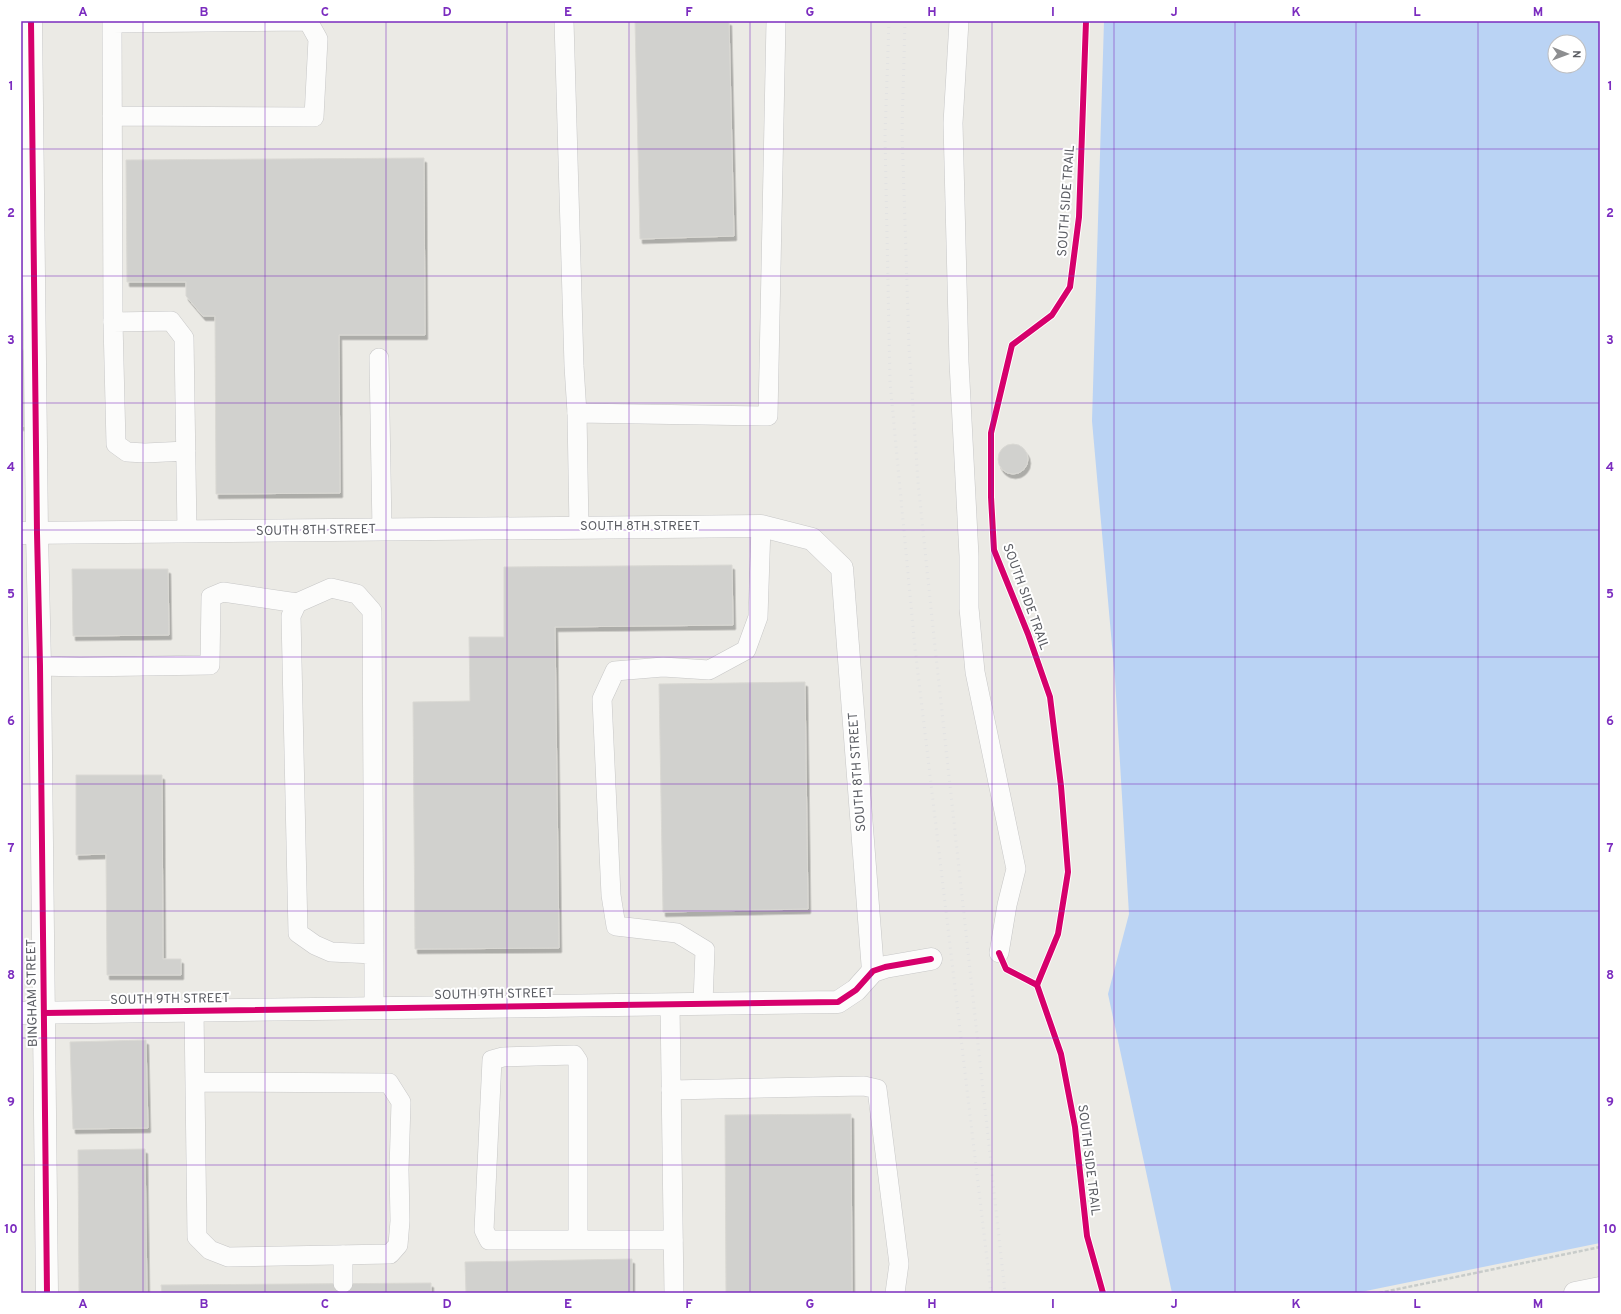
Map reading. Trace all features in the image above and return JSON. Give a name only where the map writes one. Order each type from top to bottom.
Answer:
[{"type":"street","name":"BINGHAM STREET","points":[[30,21],[26,57],[29,533],[40,666],[47,1293]]},
{"type":"street","name":"SOUTH 8TH STREET","points":[[29,533],[761,526],[812,539],[842,568],[873,971]]},
{"type":"street","points":[[873,971],[885,967],[931,959]]},
{"type":"street","name":"SOUTH 9TH STREET","points":[[21,1013],[838,1002],[856,990],[873,971]]},
{"type":"street","points":[[1575,1293],[1600,1288]]},
{"type":"lane","points":[[112,116],[314,117],[318,39],[308,21],[112,23],[112,116],[113,322],[116,444],[127,452],[145,453],[186,451]]},
{"type":"lane","points":[[564,21],[574,366],[577,413],[579,528]]},
{"type":"lane","points":[[577,413],[768,416],[776,21]]},
{"type":"lane","points":[[960,21],[954,123],[959,362],[969,556],[969,608],[975,672],[1016,869],[1007,905],[999,953]]},
{"type":"lane","points":[[113,322],[171,321],[184,338],[187,532]]},
{"type":"lane","points":[[379,358],[382,530]]},
{"type":"lane","points":[[703,1003],[705,950],[677,933],[616,926],[611,895],[602,699],[615,671],[663,667],[709,670],[746,650],[758,617],[761,526]]},
{"type":"lane","points":[[40,666],[80,667],[210,665],[212,597],[223,592],[297,603],[331,588],[357,594],[372,611],[374,1008]]},
{"type":"lane","points":[[297,603],[291,616],[298,933],[315,945],[331,952],[374,954]]},
{"type":"lane","points":[[670,1004],[674,1293]]},
{"type":"lane","points":[[194,1010],[197,1236],[210,1250],[228,1257],[390,1254],[398,1245],[400,1221],[399,1170],[401,1102],[389,1083],[195,1082]]},
{"type":"lane","points":[[578,1240],[578,1061],[574,1055],[503,1057],[492,1060],[484,1230],[489,1240],[578,1240],[673,1240]]},
{"type":"lane","points":[[671,1090],[864,1086],[877,1090],[899,1264],[895,1293]]},
{"type":"lane","points":[[343,1255],[343,1283]]},
{"type":"path","points":[[1379,1293],[1600,1247]]},
{"type":"water","points":[[1104,21],[1600,21],[1600,1293],[1172,1293],[1108,994],[1129,914],[1115,679],[1092,421]]},
{"type":"pier","points":[[1600,1243],[1600,1293],[1356,1293]]},
{"type":"building","points":[[635,21],[729,21],[734,236],[640,239]]},
{"type":"building","points":[[424,158],[425,335],[339,335],[340,493],[216,494],[215,316],[203,316],[186,296],[186,282],[127,282],[126,160]]},
{"type":"building","points":[[21,350],[27,350],[27,426],[21,426]]},
{"type":"building","points":[[1013,444],[1024,448],[1028,459],[1024,470],[1013,474],[1002,470],[998,459],[1002,448]]},
{"type":"building","points":[[732,565],[733,625],[555,627],[559,948],[415,949],[413,702],[470,701],[469,637],[504,637],[504,567]]},
{"type":"building","points":[[72,569],[168,569],[169,635],[73,636]]},
{"type":"building","points":[[805,682],[808,909],[663,912],[659,684]]},
{"type":"building","points":[[76,775],[162,775],[163,959],[181,959],[181,975],[107,975],[106,854],[76,855]]},
{"type":"building","points":[[146,1040],[148,1128],[73,1129],[70,1042]]},
{"type":"building","points":[[851,1114],[852,1293],[726,1293],[725,1115]]},
{"type":"building","points":[[145,1149],[147,1293],[79,1293],[78,1150]]},
{"type":"building","points":[[632,1259],[632,1293],[466,1293],[465,1262]]},
{"type":"building","points":[[431,1283],[431,1293],[162,1293],[161,1285]]},
{"type":"railway","points":[[889,21],[885,136],[890,382],[915,648],[991,1293]]},
{"type":"railway","points":[[905,21],[902,131],[909,347],[918,482],[1005,1293]]},
{"type":"cycle path","points":[[31,21],[47,1293]]},
{"type":"cycle path","name":"SOUTH SIDE TRAIL","points":[[1086,21],[1079,217],[1070,287],[1052,315],[1012,345],[991,433],[991,497],[994,550],[1028,634],[1050,697],[1061,786],[1068,872],[1058,934],[1037,985],[1061,1054],[1075,1127],[1087,1236],[1103,1293]]},
{"type":"cycle path","points":[[999,953],[1006,969],[1037,985]]},
{"type":"cycle path","points":[[44,1013],[838,1002],[856,990],[873,971],[885,967],[931,959]]}]
